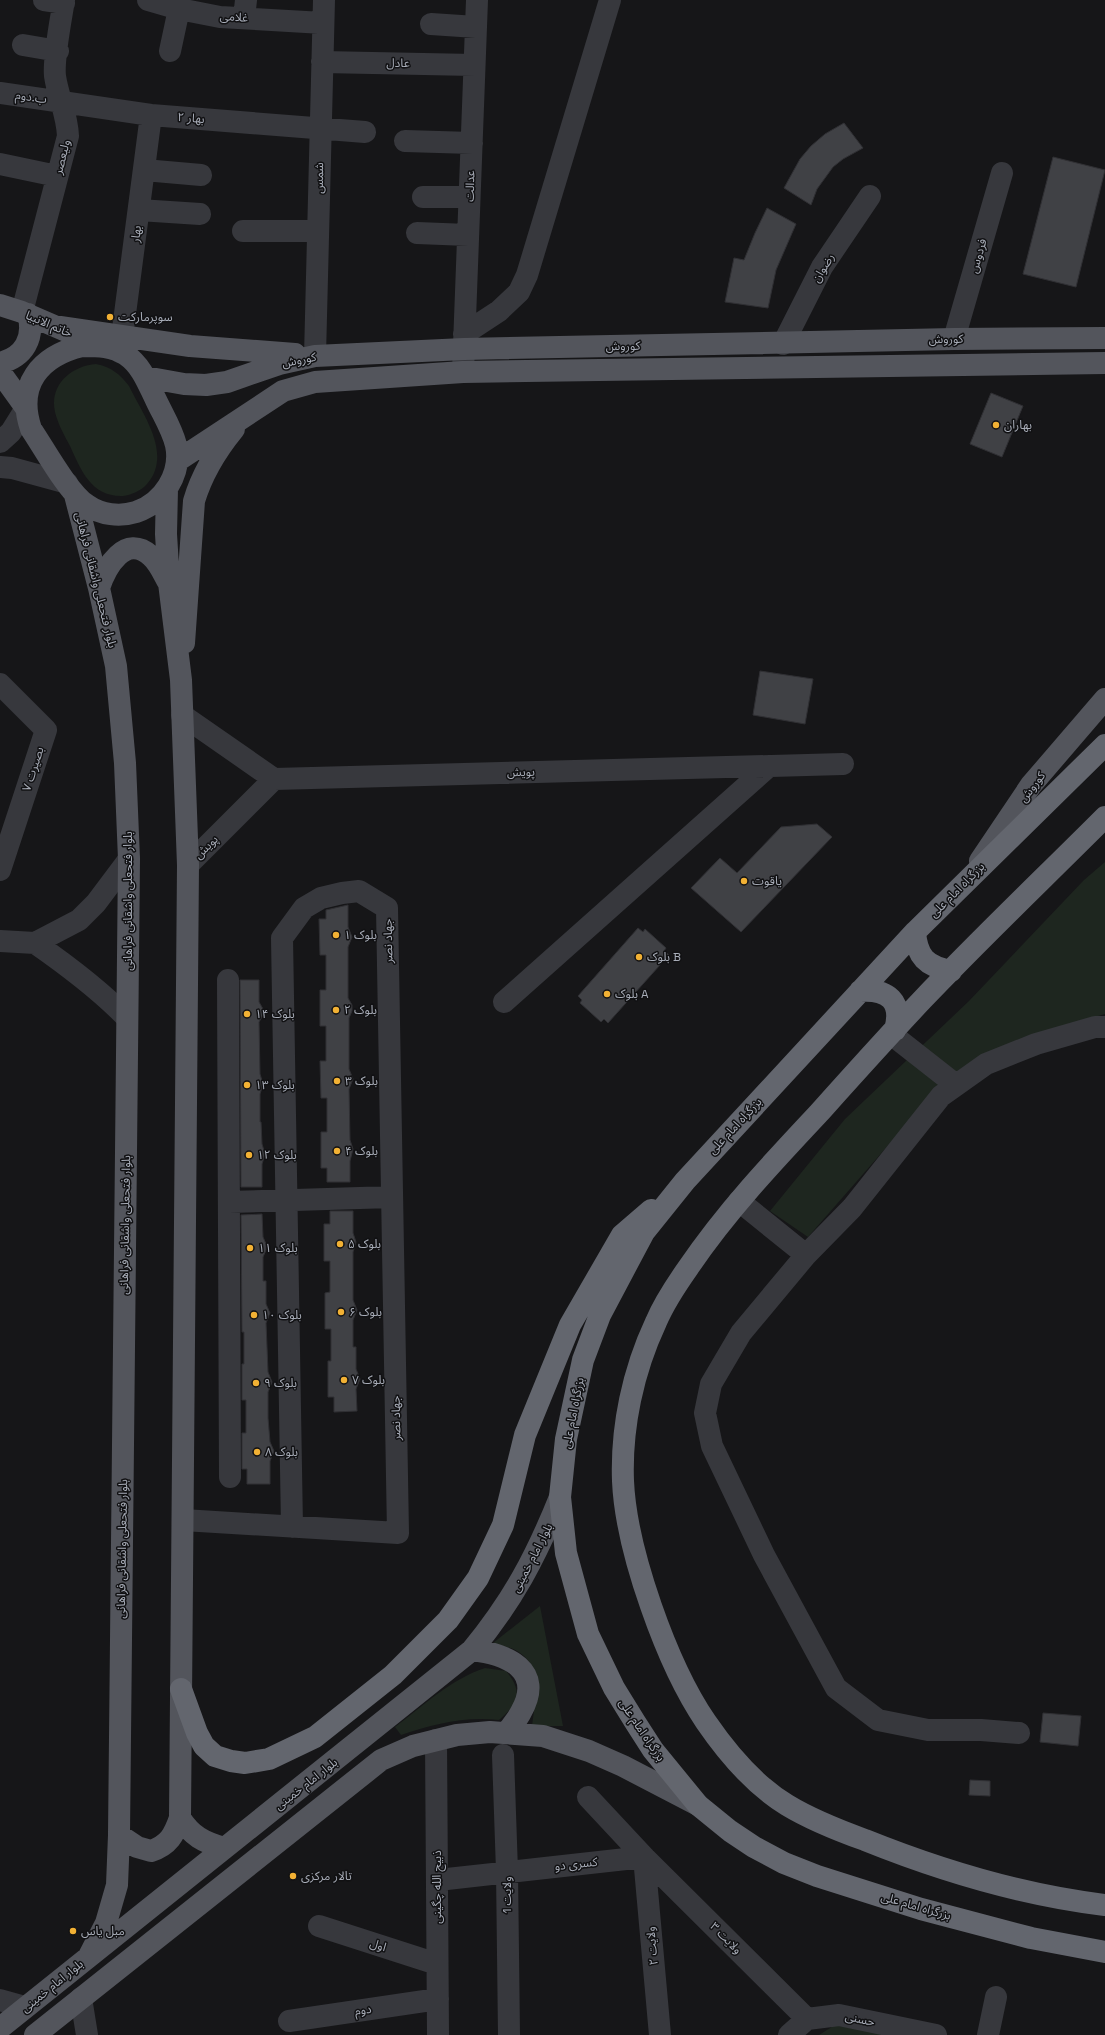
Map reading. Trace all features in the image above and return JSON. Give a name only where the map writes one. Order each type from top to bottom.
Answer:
[{"type":"highway","name":"بزرگراه امام علی","points":[[1105,745],[915,932],[685,1181],[644,1232],[600,1315],[583,1360],[570,1419],[560,1497],[566,1552],[588,1634],[614,1688],[653,1750],[698,1805],[730,1831],[754,1847],[784,1863],[817,1876],[921,1909],[1024,1936],[1105,1952]]},
{"type":"highway","points":[[1105,817],[951,971],[893,1032],[749,1188],[705,1242],[676,1286],[656,1321],[632,1388],[626,1419],[624,1482],[628,1520],[648,1596],[681,1676],[705,1721],[744,1771],[788,1806],[849,1834],[911,1859],[961,1875],[1028,1891],[1105,1905]]},
{"type":"highway","points":[[915,932],[916,947],[924,960],[936,968],[951,971]]},
{"type":"highway","points":[[860,991],[883,992],[891,998],[897,1008],[898,1019],[893,1032]]},
{"type":"highway","points":[[181,1689],[197,1734],[204,1746],[215,1756],[244,1763],[269,1760],[315,1737],[393,1675],[442,1626],[478,1578],[503,1525],[525,1435],[570,1325],[622,1235],[685,1181]]},
{"type":"main road","name":"خاتم الانبیا","points":[[0,305],[60,327],[98,346]]},
{"type":"main road","points":[[0,363],[13,358],[26,346],[31,331],[25,313]]},
{"type":"main road","points":[[60,327],[121,344],[190,346],[315,356]]},
{"type":"main road","name":"کوروش","points":[[145,377],[184,384],[206,385],[227,382],[279,364],[315,356],[464,342],[783,344],[954,339],[1105,338]]},
{"type":"main road","points":[[26,408],[31,384],[38,371],[48,360],[66,350],[98,346],[112,348],[121,344]]},
{"type":"main road","points":[[0,372],[26,408],[31,429],[71,489],[86,505],[100,512],[114,515],[130,514],[144,509],[157,501],[167,489],[174,476],[177,461],[176,446],[172,432],[145,377],[121,344]]},
{"type":"main road","name":"کوروش","points":[[177,461],[283,391],[315,382],[463,372],[1105,363]]},
{"type":"main road","points":[[181,680],[188,608],[194,501],[201,479],[219,448],[250,412]]},
{"type":"main road","name":"بلوار فتحعلی واشقانی فراهانی","points":[[71,489],[99,588],[116,666],[125,763],[129,860],[119,1835],[117,1885],[106,1923],[89,1956]]},
{"type":"main road","points":[[119,1835],[137,1847],[151,1851],[168,1843],[173,1836],[180,1818],[188,865],[181,680],[169,583],[166,534],[167,489]]},
{"type":"main road","points":[[99,588],[104,574],[117,555],[123,551],[133,550],[142,550],[150,556],[158,564],[169,583]]},
{"type":"main road","name":"کوروش","points":[[967,880],[1031,785],[1105,699]]},
{"type":"main road","name":"بلوار امام خمینی","points":[[0,2028],[472,1650],[498,1619],[524,1577],[542,1542],[560,1497]]},
{"type":"main road","points":[[472,1650],[504,1656],[518,1665],[527,1677],[528,1696],[521,1712],[507,1733]]},
{"type":"main road","points":[[35,2035],[380,1760],[412,1746],[457,1735],[490,1732],[543,1736],[589,1751],[623,1766],[698,1805]]},
{"type":"main road","points":[[180,1818],[188,1831],[206,1843],[224,1848]]},
{"type":"street","name":"غلامی","points":[[148,0],[184,6],[220,17],[245,9],[323,23]]},
{"type":"street","name":"شمس","points":[[315,356],[324,0]]},
{"type":"street","name":"عدالت","points":[[463,372],[477,0]]},
{"type":"street","points":[[464,342],[519,292],[527,275],[610,0]]},
{"type":"street","name":"ولیعصر","points":[[25,313],[57,176],[68,136],[67,120],[57,89],[55,74],[58,51],[58,1]]},
{"type":"street","points":[[170,51],[184,6]]},
{"type":"street","points":[[431,24],[476,27]]},
{"type":"street","points":[[23,45],[58,51]]},
{"type":"street","name":"عادل","points":[[322,62],[474,65]]},
{"type":"street","name":"ب.دوم","points":[[0,93],[62,102]]},
{"type":"street","name":"بهار ۲","points":[[62,102],[151,115],[320,130],[365,132]]},
{"type":"street","name":"بهار","points":[[121,344],[151,115]]},
{"type":"street","points":[[404,141],[472,143]]},
{"type":"street","points":[[0,164],[57,176]]},
{"type":"street","points":[[144,170],[201,175]]},
{"type":"street","name":"فردوس","points":[[954,339],[1002,173]]},
{"type":"street","name":"رضوان","points":[[783,344],[822,267],[870,196]]},
{"type":"street","points":[[423,197],[470,197]]},
{"type":"street","points":[[139,210],[200,214]]},
{"type":"street","points":[[243,230],[318,231]]},
{"type":"street","points":[[417,234],[468,235]]},
{"type":"street","points":[[0,442],[11,432],[26,408]]},
{"type":"street","points":[[0,467],[22,471],[71,489]]},
{"type":"street","name":"بصیرت ۷","points":[[0,684],[46,730],[0,870]]},
{"type":"street","points":[[182,715],[274,779]]},
{"type":"street","name":"پویش","points":[[188,865],[274,779],[843,764]]},
{"type":"street","points":[[504,1002],[769,766]]},
{"type":"street","points":[[0,941],[35,943],[79,920],[96,903],[129,860]]},
{"type":"street","name":"جهاد نصر","points":[[183,1520],[292,1527],[398,1533],[388,908],[359,891],[321,898],[304,908],[282,938],[292,1527]]},
{"type":"street","points":[[35,943],[82,976],[103,993],[128,1018]]},
{"type":"street","points":[[228,980],[230,1476]]},
{"type":"street","points":[[1020,1733],[981,1730],[928,1730],[878,1720],[836,1688],[764,1555],[712,1446],[705,1413],[711,1384],[741,1333],[806,1255],[852,1208],[941,1096],[986,1064],[1029,1046],[1095,1027],[1105,1027]]},
{"type":"street","points":[[893,1032],[956,1085]]},
{"type":"street","points":[[229,1202],[392,1197]]},
{"type":"street","points":[[739,1201],[806,1255]]},
{"type":"street","name":"ذبیح الله چگینی","points":[[436,1740],[438,2035]]},
{"type":"street","name":"ولایت 1","points":[[504,1755],[507,1872],[508,2035]]},
{"type":"street","name":"ولایت ۳","points":[[588,1797],[644,1857],[807,2020]]},
{"type":"street","name":"کسری دو","points":[[438,1880],[644,1857]]},
{"type":"street","name":"ولایت ۲","points":[[644,1857],[660,2035]]},
{"type":"street","name":"اول","points":[[320,1926],[437,1964]]},
{"type":"street","points":[[988,2035],[996,1997]]},
{"type":"street","points":[[81,1998],[87,2035]]},
{"type":"street","name":"دوم","points":[[289,2021],[438,1999]]},
{"type":"street","points":[[0,2000],[25,2007]]},
{"type":"street","name":"حسنی","points":[[807,2020],[839,2015],[936,2035]]},
{"type":"street","points":[[789,2035],[807,2020]]},
{"type":"shaded area","points":[[96,364],[115,372],[129,386],[148,422],[153,435],[157,460],[154,472],[147,484],[133,494],[123,496],[112,495],[95,487],[83,473],[78,464],[63,434],[55,412],[55,393],[64,379],[70,373],[78,369]]},
{"type":"shaded area","points":[[1105,862],[1105,1014],[1032,1035],[947,1078],[808,1237],[770,1211],[845,1119],[969,1001],[1084,880]]},
{"type":"shaded area","points":[[540,1606],[563,1726],[532,1726],[536,1685],[531,1666],[526,1658],[517,1651],[493,1643]]},
{"type":"shaded area","points":[[485,1668],[506,1671],[512,1678],[517,1692],[511,1709],[499,1720],[461,1720],[425,1727],[401,1735],[395,1727],[449,1686]]},
{"type":"shaded area","points":[[835,2025],[887,2035],[819,2035]]},
{"type":"building","points":[[844,123],[863,148],[843,159],[833,167],[817,189],[811,205],[784,188],[800,159],[811,146],[825,134]]},
{"type":"building","points":[[1053,157],[1105,170],[1076,287],[1023,274]]},
{"type":"building","points":[[767,208],[796,224],[776,270],[768,308],[725,302],[734,258],[744,260]]},
{"type":"building","name":"بهاران","points":[[991,393],[1023,406],[1002,457],[970,444]]},
{"type":"building","points":[[760,671],[813,679],[805,724],[753,715]]},
{"type":"building","name":"یاقوت","points":[[817,824],[832,837],[741,932],[691,888],[720,858],[737,873],[781,827]]},
{"type":"building","points":[[348,905],[348,927],[352,937],[348,947],[348,998],[352,1005],[352,1011],[349,1018],[349,1069],[353,1079],[349,1089],[350,1140],[353,1149],[350,1161],[350,1182],[327,1182],[327,1168],[321,1168],[321,1132],[327,1132],[327,1098],[321,1098],[320,1061],[326,1061],[326,1026],[320,1026],[320,990],[326,990],[326,955],[320,955],[319,919],[326,919],[326,910]]},
{"type":"building","points":[[638,928],[643,932],[645,929],[666,948],[664,951],[669,955],[608,1023],[604,1019],[601,1022],[580,1003],[582,1000],[578,996]]},
{"type":"building","points":[[240,980],[259,980],[259,1002],[263,1009],[263,1015],[259,1022],[260,1074],[263,1084],[260,1094],[260,1122],[262,1144],[265,1154],[262,1164],[262,1187],[241,1187]]},
{"type":"building","points":[[330,1211],[353,1211],[353,1233],[356,1242],[353,1252],[353,1300],[357,1310],[353,1320],[353,1347],[356,1347],[356,1369],[360,1379],[356,1389],[357,1411],[334,1412],[334,1397],[328,1397],[328,1361],[331,1361],[331,1329],[325,1329],[325,1293],[330,1292],[330,1261],[324,1261],[324,1224],[330,1224]]},
{"type":"building","points":[[262,1214],[263,1237],[266,1244],[266,1250],[263,1257],[263,1281],[266,1281],[266,1304],[270,1313],[266,1323],[268,1372],[272,1382],[268,1392],[268,1418],[270,1442],[274,1451],[270,1461],[270,1484],[247,1484],[247,1469],[242,1469],[242,1433],[246,1433],[246,1400],[242,1400],[244,1332],[242,1332],[241,1215]]},
{"type":"building","points":[[1043,1713],[1081,1716],[1078,1746],[1040,1742]]},
{"type":"building","points":[[970,1780],[990,1781],[990,1796],[969,1795]]},
{"type":"place","name":"سوپرمارکت","points":[[110,317]]},
{"type":"place","name":"بهاران","points":[[996,425]]},
{"type":"place","name":"یاقوت","points":[[744,881]]},
{"type":"place","name":"بلوک ۱","points":[[336,935]]},
{"type":"place","name":"بلوک B","points":[[639,957]]},
{"type":"place","name":"بلوک A","points":[[607,994]]},
{"type":"place","name":"بلوک ۲","points":[[336,1010]]},
{"type":"place","name":"بلوک ۱۴","points":[[247,1014]]},
{"type":"place","name":"بلوک ۳","points":[[337,1081]]},
{"type":"place","name":"بلوک ۱۳","points":[[247,1085]]},
{"type":"place","name":"بلوک ۴","points":[[337,1151]]},
{"type":"place","name":"بلوک ۱۲","points":[[249,1155]]},
{"type":"place","name":"بلوک ۵","points":[[340,1244]]},
{"type":"place","name":"بلوک ۱۱","points":[[250,1248]]},
{"type":"place","name":"بلوک ۶","points":[[341,1312]]},
{"type":"place","name":"بلوک ۱۰","points":[[254,1315]]},
{"type":"place","name":"بلوک ۷","points":[[344,1380]]},
{"type":"place","name":"بلوک ۹","points":[[256,1383]]},
{"type":"place","name":"بلوک ۸","points":[[257,1452]]},
{"type":"place","name":"تالار مرکزی","points":[[293,1876]]},
{"type":"place","name":"مبل یاس","points":[[73,1931]]}]
